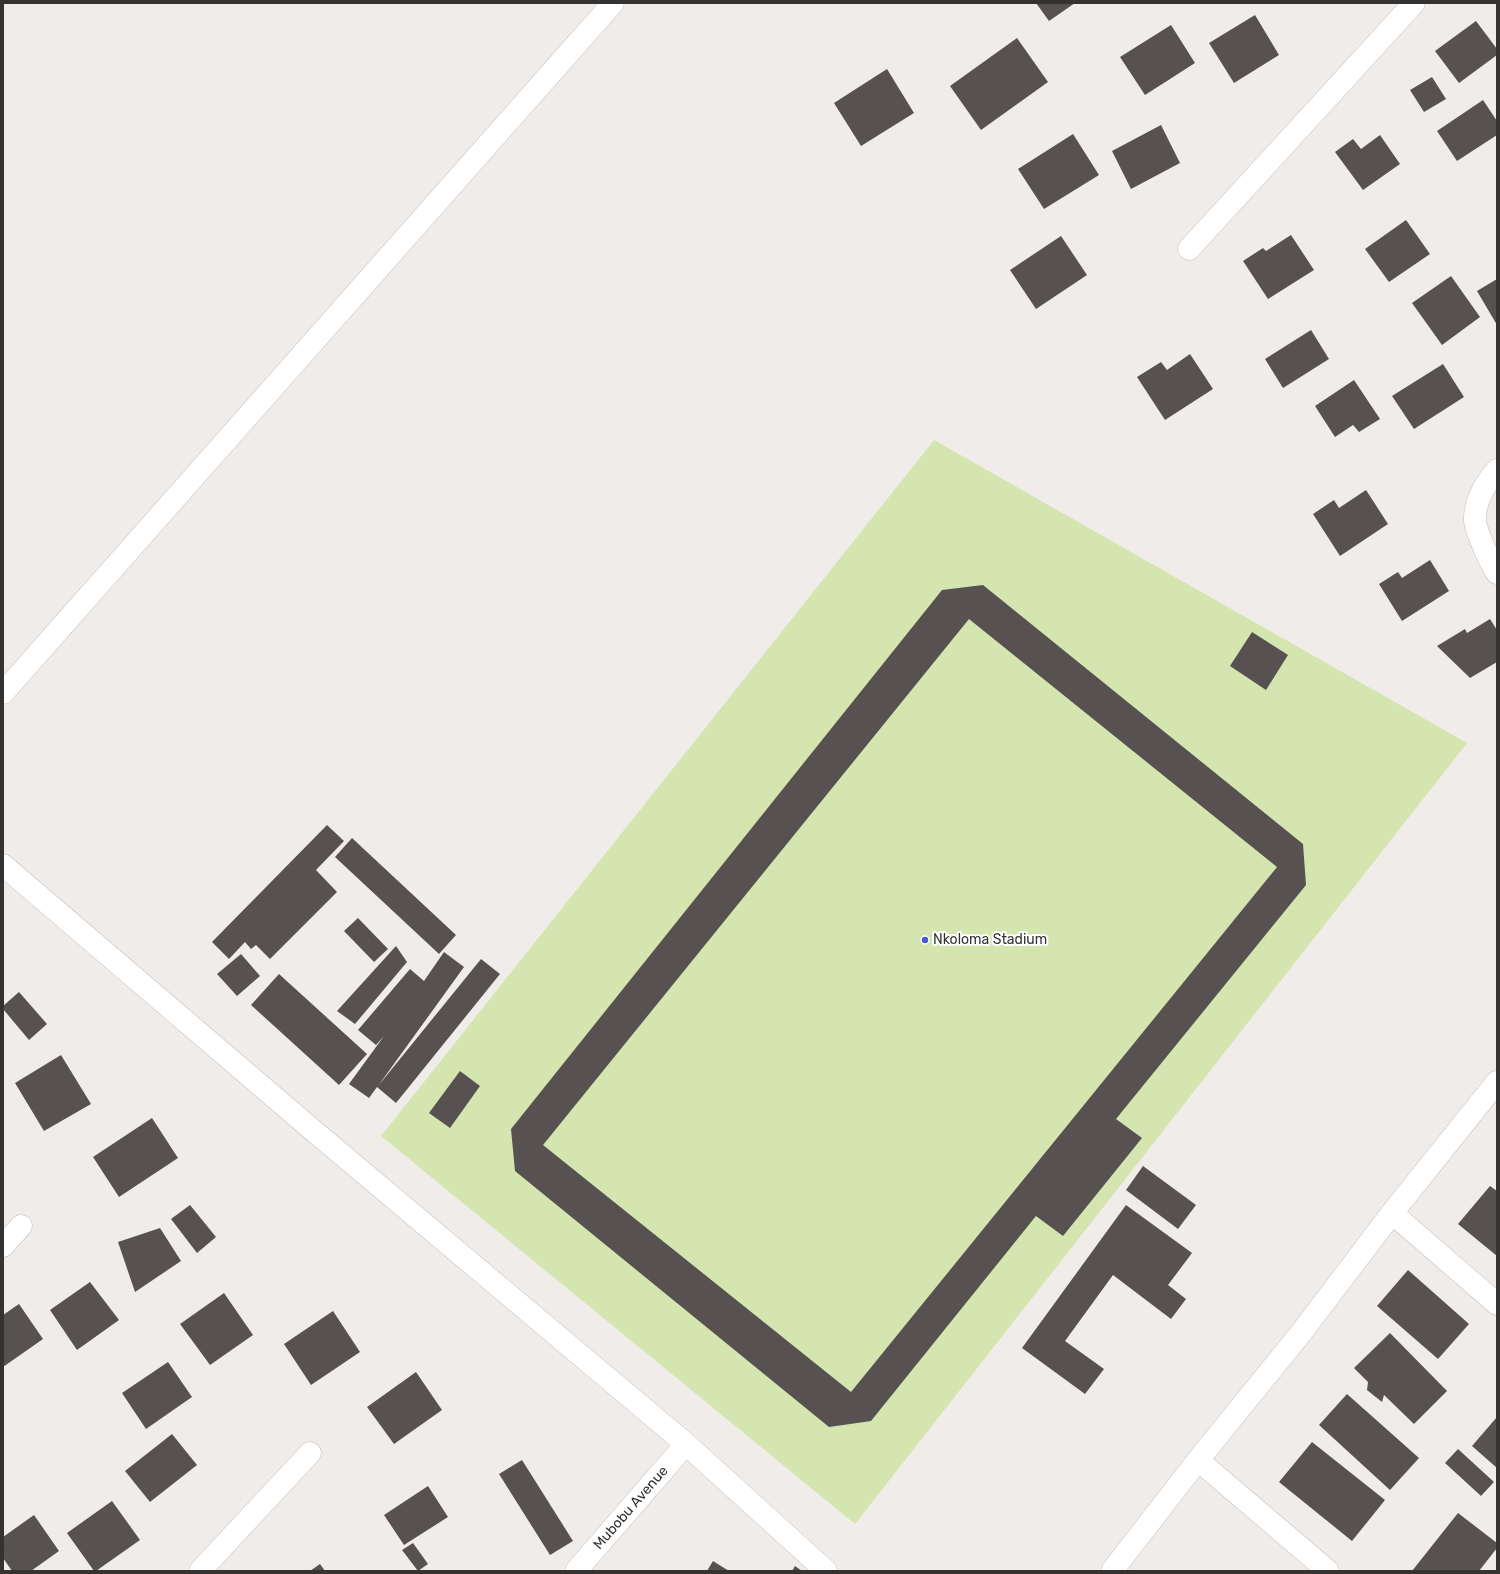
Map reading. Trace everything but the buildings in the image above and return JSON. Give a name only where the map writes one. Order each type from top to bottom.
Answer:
[{"type":"street","points":[[3,693],[613,3]]},
{"type":"street","points":[[1189,249],[1414,3]]},
{"type":"street","points":[[1497,470],[1489,479],[1478,500],[1475,520],[1490,563],[1497,573]]},
{"type":"street","points":[[3,865],[327,1142],[686,1444],[826,1571]]},
{"type":"street","points":[[1112,1571],[1198,1460],[1301,1333],[1392,1213],[1497,1082]]},
{"type":"street","points":[[1392,1213],[1497,1304]]},
{"type":"street","points":[[3,1246],[21,1226]]},
{"type":"street","name":"Mubobu Avenue","points":[[576,1571],[686,1444]]},
{"type":"street","points":[[200,1571],[310,1453]]},
{"type":"street","points":[[1198,1460],[1328,1571]]},
{"type":"green space","name":"Nkoloma Stadium","points":[[934,440],[1467,743],[855,1524],[381,1136]]},
{"type":"place","name":"Nkoloma Stadium","points":[[925,940]]}]
